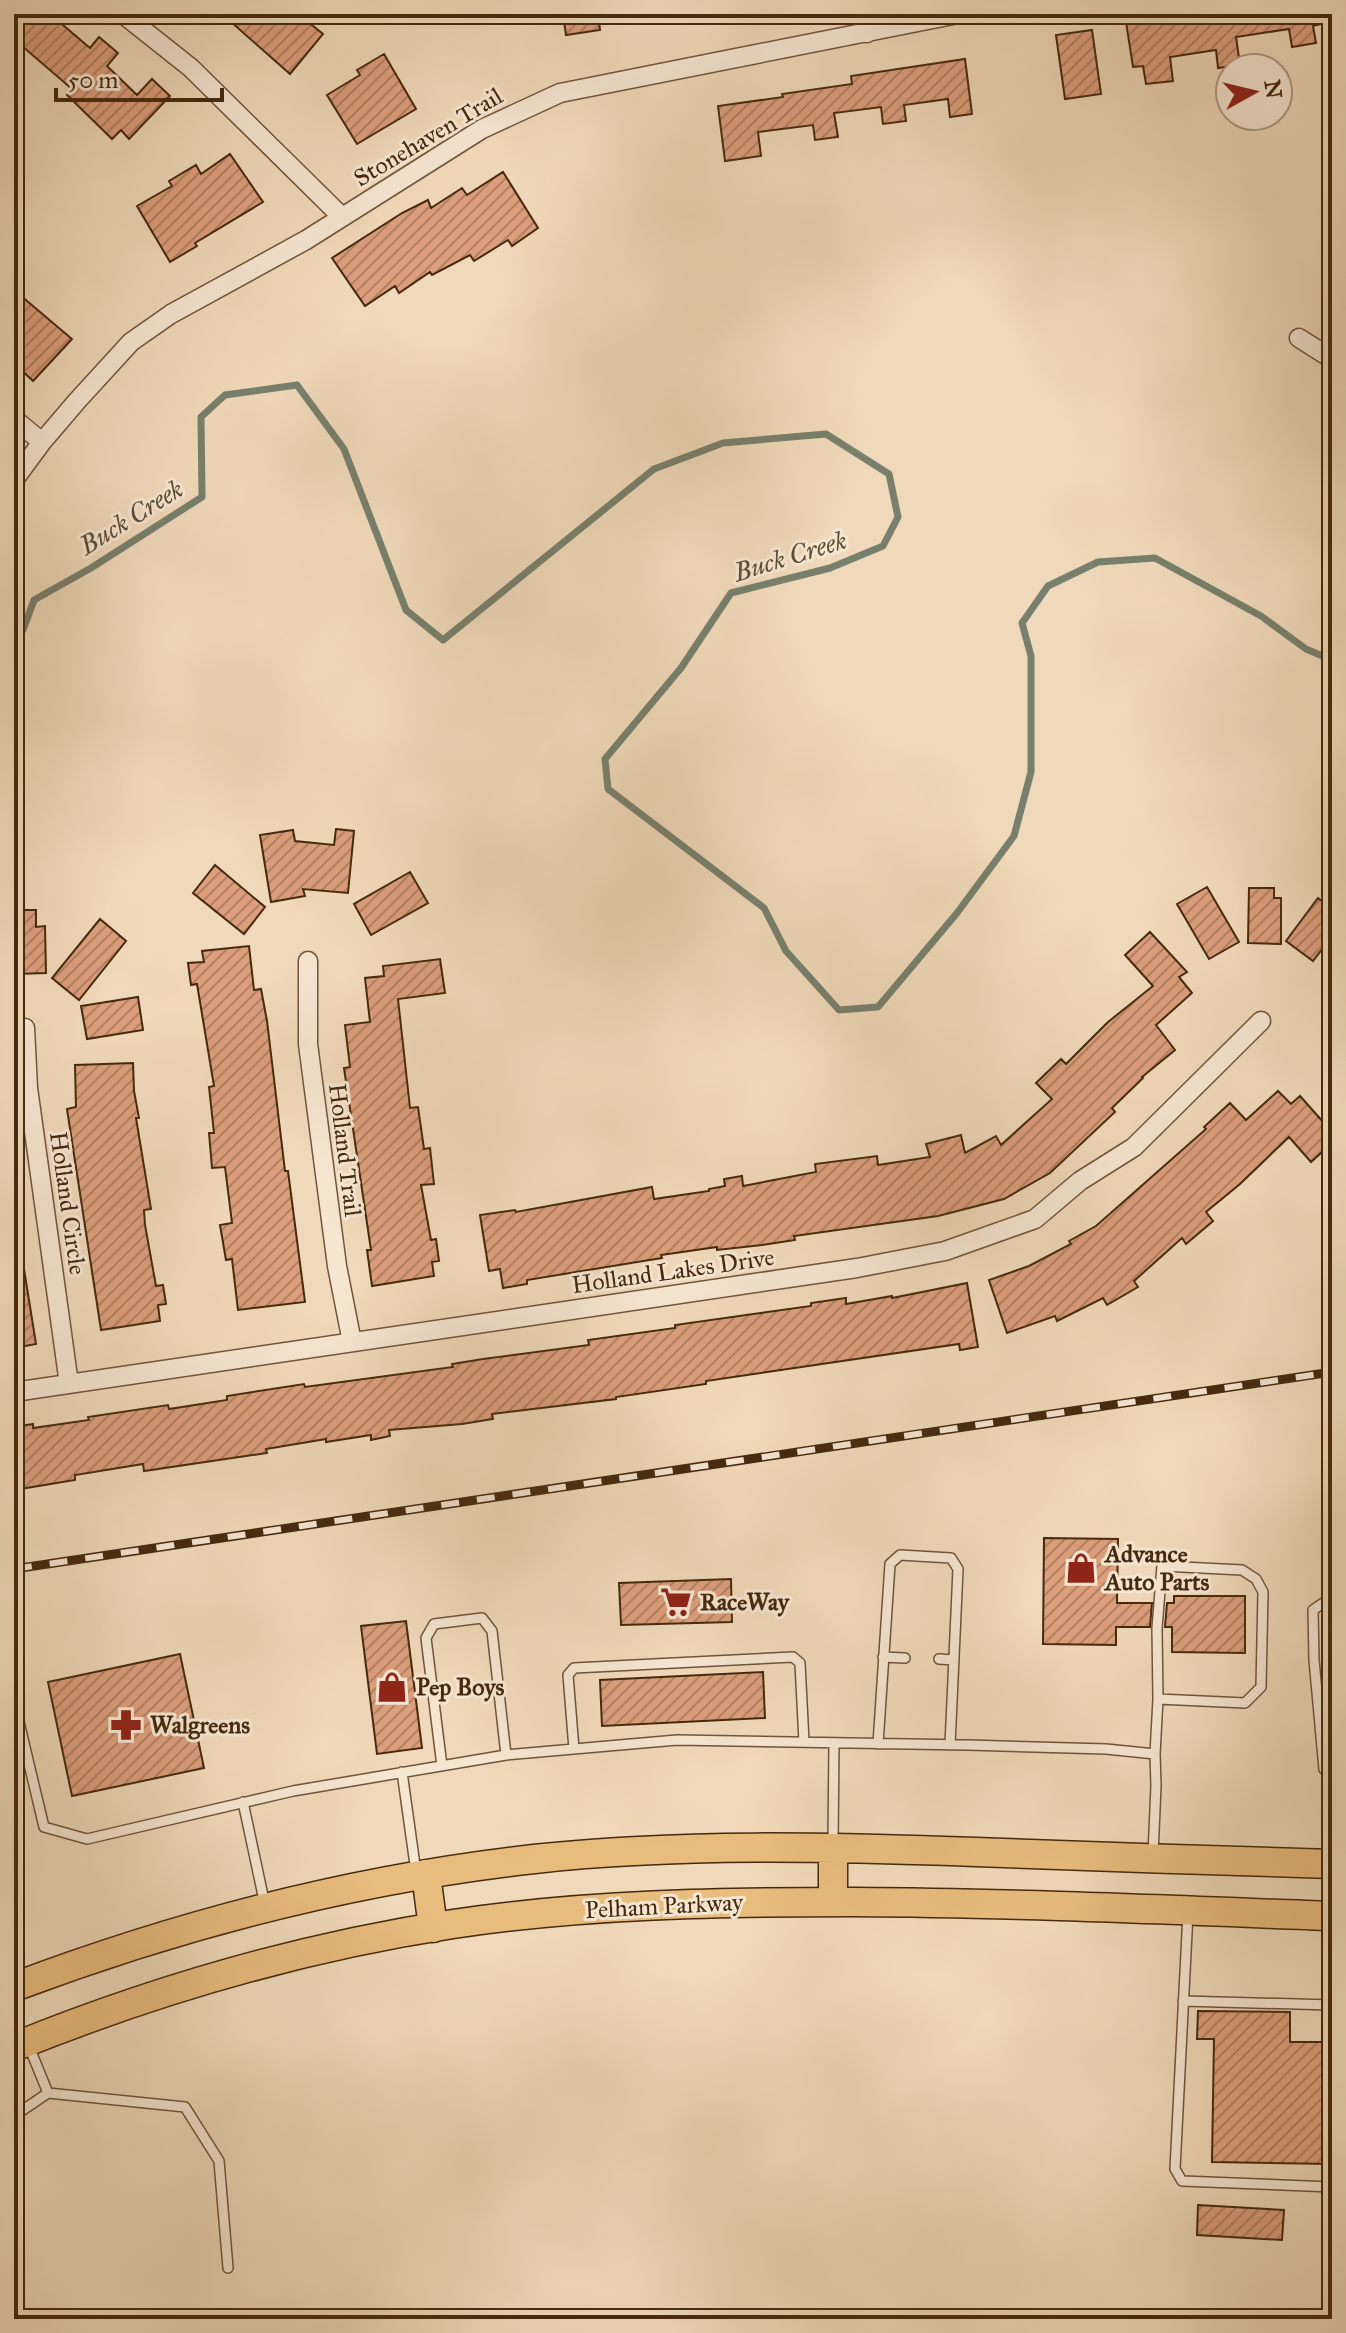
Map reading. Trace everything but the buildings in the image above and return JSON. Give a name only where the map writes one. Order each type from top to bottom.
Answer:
[{"type":"main road","points":[[14,1987],[96,1956],[265,1906],[421,1874],[533,1859],[684,1849],[833,1849],[1332,1864]]},
{"type":"main road","points":[[833,1849],[833,1902]]},
{"type":"main road","points":[[421,1874],[433,1928]]},
{"type":"main road","name":"Pelham Parkway","points":[[20,2044],[137,2000],[223,1975],[366,1940],[539,1914],[621,1906],[833,1902],[1332,1916]]},
{"type":"street","points":[[123,14],[191,68],[342,217]]},
{"type":"street","points":[[860,14],[867,33]]},
{"type":"street","name":"Stonehaven Trail","points":[[14,480],[42,442],[131,342],[171,314],[306,240],[482,129],[560,93],[958,14]]},
{"type":"street","points":[[1299,338],[1332,359]]},
{"type":"street","points":[[14,419],[42,442]]},
{"type":"street","name":"Holland Trail","points":[[308,961],[309,1058],[337,1266],[352,1342]]},
{"type":"street","name":"Holland Lakes Drive","points":[[14,1392],[857,1268],[945,1251],[1035,1219],[1080,1181],[1134,1147],[1261,1021]]},
{"type":"street","name":"Holland Circle","points":[[25,1028],[28,1088],[69,1384]]},
{"type":"lane","points":[[878,1744],[890,1564],[900,1555],[951,1558],[958,1569],[950,1745]]},
{"type":"lane","points":[[1153,1858],[1157,1628],[1163,1565],[1242,1570],[1256,1579],[1263,1592],[1261,1687],[1245,1703],[1158,1699]]},
{"type":"lane","points":[[1332,1597],[1313,1610],[1314,1660],[1324,1769],[1332,1770]]},
{"type":"lane","points":[[442,1766],[426,1638],[434,1624],[482,1618],[492,1631],[506,1755]]},
{"type":"lane","points":[[574,1749],[568,1675],[574,1668],[793,1657],[800,1663],[804,1742]]},
{"type":"lane","points":[[883,1657],[905,1658]]},
{"type":"lane","points":[[939,1659],[954,1660]]},
{"type":"lane","points":[[14,1701],[44,1827],[87,1839],[293,1791],[402,1772],[506,1755],[677,1740],[1106,1749],[1155,1754]]},
{"type":"lane","points":[[833,1849],[834,1743]]},
{"type":"lane","points":[[402,1772],[421,1874]]},
{"type":"lane","points":[[243,1802],[265,1906]]},
{"type":"lane","points":[[1188,1911],[1175,2169],[1182,2181],[1332,2187]]},
{"type":"lane","points":[[1183,2001],[1332,2005]]},
{"type":"lane","points":[[20,2044],[48,2093]]},
{"type":"lane","points":[[14,2116],[48,2093],[185,2107],[219,2161],[228,2268]]},
{"type":"waterway","name":"Buck Creek","points":[[14,637],[23,630],[34,600],[91,568],[202,497],[201,417],[225,395],[297,385],[344,449],[406,610],[443,640],[654,469],[723,443],[826,434],[889,474],[898,517],[883,546],[830,568],[731,593],[681,668],[605,759],[608,789],[764,908],[786,951],[839,1010],[878,1007],[957,913],[1014,836],[1031,772],[1031,656],[1022,623],[1048,586],[1098,562],[1155,558],[1261,616],[1306,649],[1332,660]]},
{"type":"railway","points":[[14,1569],[1332,1372]]},
{"type":"place","name":"Advance Auto Parts","points":[[1081,1568]]},
{"type":"place","name":"RaceWay","points":[[676,1602]]},
{"type":"place","name":"Pep Boys","points":[[392,1687]]},
{"type":"place","name":"Walgreens","points":[[126,1725]]}]
